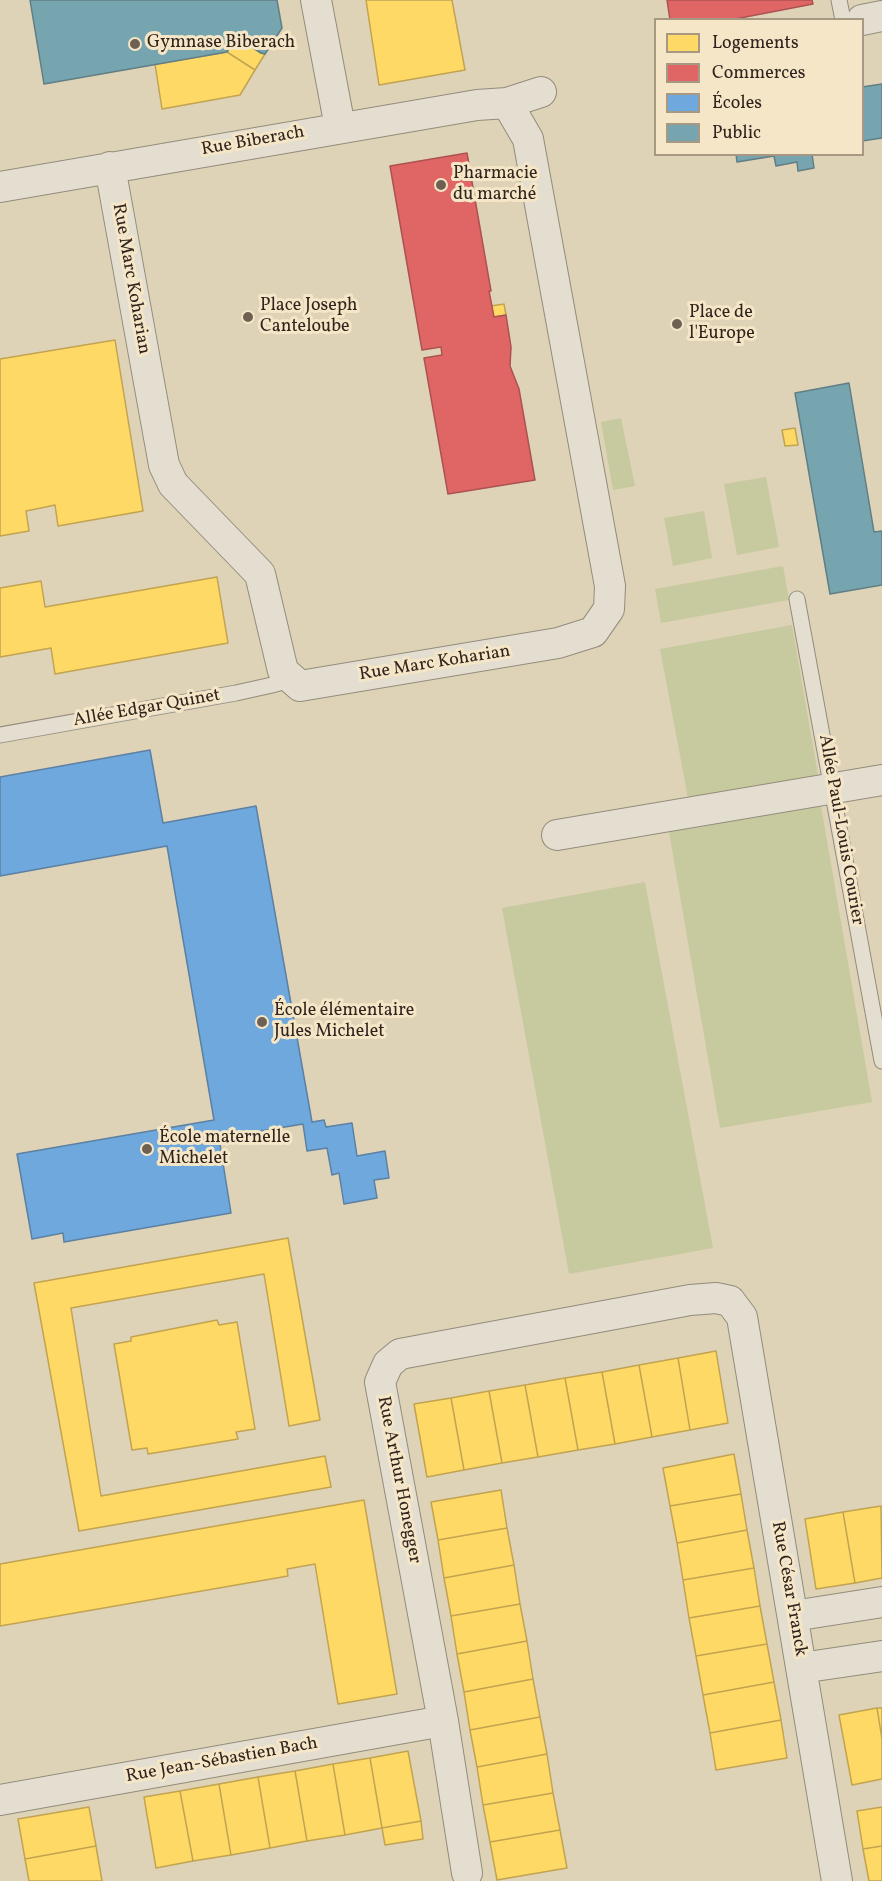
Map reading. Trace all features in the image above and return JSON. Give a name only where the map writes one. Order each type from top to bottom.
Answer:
[{"type":"street","points":[[316,0],[340,127]]},
{"type":"street","points":[[864,20],[882,16]]},
{"type":"street","name":"Rue Biberach","points":[[0,187],[340,127],[477,105],[507,104],[541,92]]},
{"type":"street","name":"Rue Marc Koharian","points":[[110,167],[164,465],[173,484],[260,574],[283,671],[300,686],[558,644],[593,632],[609,609],[610,586],[528,139],[507,104]]},
{"type":"street","points":[[557,835],[882,780]]},
{"type":"street","name":"Rue Arthur Honegger","points":[[467,1873],[443,1721],[380,1382],[388,1364],[400,1354],[690,1300],[716,1298],[730,1301]]},
{"type":"street","name":"Rue César Franck","points":[[730,1301],[742,1317],[837,1881]]},
{"type":"street","points":[[793,1616],[882,1602]]},
{"type":"street","points":[[801,1668],[882,1656]]},
{"type":"street","name":"Rue Jean-Sébastien Bach","points":[[0,1800],[443,1721]]},
{"type":"lane","points":[[839,0],[843,18]]},
{"type":"lane","name":"Allée Paul-Louis Courier","points":[[797,599],[882,1061]]},
{"type":"lane","name":"Allée Edgar Quinet","points":[[0,735],[236,693],[293,679]]},
{"type":"green space","points":[[621,418],[635,486],[613,490],[601,422]]},
{"type":"green space","points":[[766,477],[779,547],[737,555],[724,484]]},
{"type":"green space","points":[[704,511],[712,558],[673,566],[664,518]]},
{"type":"green space","points":[[783,566],[789,600],[661,623],[655,589]]},
{"type":"green space","points":[[792,625],[818,775],[688,798],[660,649]]},
{"type":"green space","points":[[821,806],[872,1102],[720,1128],[669,832]]},
{"type":"green space","points":[[645,882],[713,1248],[569,1274],[502,908]]},
{"type":"building: Logements","points":[[366,0],[452,0],[465,70],[379,85]]},
{"type":"building: Logements","points":[[236,37],[265,54],[255,70],[227,52]]},
{"type":"building: Logements","points":[[227,52],[255,70],[240,95],[162,109],[155,64]]},
{"type":"building: Logements","points":[[504,304],[506,315],[494,317],[491,306]]},
{"type":"building: Logements","points":[[115,340],[143,511],[58,526],[55,505],[26,511],[29,531],[0,536],[0,359]]},
{"type":"building: Logements","points":[[795,428],[798,445],[785,446],[782,430]]},
{"type":"building: Logements","points":[[217,577],[228,643],[55,674],[51,648],[0,657],[0,588],[41,581],[45,607]]},
{"type":"building: Logements","points":[[288,1238],[320,1420],[289,1426],[264,1274],[71,1308],[101,1496],[325,1456],[331,1487],[79,1531],[34,1283]]},
{"type":"building: Logements","points":[[217,1320],[219,1325],[237,1322],[255,1429],[236,1432],[238,1439],[148,1454],[147,1448],[132,1450],[114,1344],[131,1341],[131,1337]]},
{"type":"building: Logements","points":[[716,1351],[728,1423],[690,1430],[678,1358]]},
{"type":"building: Logements","points":[[678,1358],[690,1430],[652,1437],[639,1365]]},
{"type":"building: Logements","points":[[639,1365],[652,1437],[615,1444],[602,1372]]},
{"type":"building: Logements","points":[[602,1372],[615,1444],[578,1450],[565,1378]]},
{"type":"building: Logements","points":[[565,1378],[578,1450],[538,1457],[525,1385]]},
{"type":"building: Logements","points":[[525,1385],[538,1457],[502,1463],[489,1391]]},
{"type":"building: Logements","points":[[489,1391],[502,1463],[464,1470],[451,1398]]},
{"type":"building: Logements","points":[[451,1398],[464,1470],[427,1477],[414,1404]]},
{"type":"building: Logements","points":[[734,1454],[741,1494],[670,1506],[663,1468]]},
{"type":"building: Logements","points":[[501,1490],[507,1528],[438,1540],[431,1502]]},
{"type":"building: Logements","points":[[741,1494],[747,1530],[677,1543],[670,1506]]},
{"type":"building: Logements","points":[[364,1500],[397,1694],[338,1704],[315,1564],[287,1569],[288,1576],[0,1626],[0,1564]]},
{"type":"building: Logements","points":[[881,1506],[882,1578],[855,1583],[843,1512]]},
{"type":"building: Logements","points":[[843,1512],[855,1583],[816,1589],[805,1519]]},
{"type":"building: Logements","points":[[507,1528],[514,1565],[444,1578],[438,1540]]},
{"type":"building: Logements","points":[[747,1530],[754,1568],[683,1580],[677,1543]]},
{"type":"building: Logements","points":[[514,1565],[520,1604],[451,1616],[444,1578]]},
{"type":"building: Logements","points":[[754,1568],[760,1606],[689,1618],[683,1580]]},
{"type":"building: Logements","points":[[520,1604],[527,1641],[457,1654],[451,1616]]},
{"type":"building: Logements","points":[[760,1606],[767,1644],[696,1656],[689,1618]]},
{"type":"building: Logements","points":[[527,1641],[533,1679],[464,1692],[457,1654]]},
{"type":"building: Logements","points":[[767,1644],[774,1682],[703,1695],[696,1656]]},
{"type":"building: Logements","points":[[533,1679],[540,1717],[470,1730],[464,1692]]},
{"type":"building: Logements","points":[[774,1682],[781,1720],[710,1733],[703,1695]]},
{"type":"building: Logements","points":[[877,1708],[882,1739],[882,1779],[852,1785],[839,1715]]},
{"type":"building: Logements","points":[[877,1708],[882,1708],[882,1739]]},
{"type":"building: Logements","points":[[540,1717],[547,1754],[477,1767],[470,1730]]},
{"type":"building: Logements","points":[[781,1720],[787,1758],[716,1770],[710,1733]]},
{"type":"building: Logements","points":[[408,1751],[421,1821],[382,1828],[370,1758]]},
{"type":"building: Logements","points":[[547,1754],[553,1793],[483,1805],[477,1767]]},
{"type":"building: Logements","points":[[370,1758],[382,1828],[345,1835],[333,1764]]},
{"type":"building: Logements","points":[[333,1764],[345,1835],[307,1841],[295,1771]]},
{"type":"building: Logements","points":[[295,1771],[307,1841],[270,1848],[258,1777]]},
{"type":"building: Logements","points":[[258,1777],[270,1848],[231,1855],[219,1784]]},
{"type":"building: Logements","points":[[219,1784],[231,1855],[193,1861],[180,1791]]},
{"type":"building: Logements","points":[[180,1791],[193,1861],[156,1868],[144,1797]]},
{"type":"building: Logements","points":[[553,1793],[560,1830],[490,1842],[483,1805]]},
{"type":"building: Logements","points":[[89,1807],[96,1846],[25,1859],[18,1819]]},
{"type":"building: Logements","points":[[882,1807],[882,1846],[863,1849],[857,1811]]},
{"type":"building: Logements","points":[[421,1821],[423,1839],[385,1845],[382,1828]]},
{"type":"building: Logements","points":[[560,1830],[567,1868],[497,1880],[490,1842]]},
{"type":"building: Logements","points":[[96,1846],[102,1881],[29,1881],[25,1859]]},
{"type":"building: Logements","points":[[882,1846],[882,1881],[869,1881],[863,1849]]},
{"type":"building: Commerces","points":[[667,0],[812,0],[813,4],[740,18],[670,18]]},
{"type":"building: Commerces","points":[[467,153],[494,317],[506,315],[511,347],[510,366],[519,389],[535,480],[448,494],[424,358],[442,355],[441,347],[422,350],[390,166]]},
{"type":"building: Écoles","points":[[150,750],[163,823],[256,806],[312,1122],[324,1120],[326,1127],[352,1123],[357,1156],[385,1151],[389,1178],[374,1180],[377,1198],[344,1204],[339,1173],[332,1175],[327,1148],[307,1151],[303,1124],[219,1138],[231,1213],[64,1242],[63,1233],[32,1239],[17,1154],[214,1120],[167,846],[0,876],[0,777]]},
{"type":"building: Public","name":"Gymnase Biberach","points":[[30,0],[277,0],[282,28],[265,54],[236,37],[227,52],[44,84]]},
{"type":"building: Public","points":[[882,84],[882,138],[864,141],[864,87]]},
{"type":"building: Public","points":[[736,156],[774,156],[737,162]]},
{"type":"building: Public","points":[[774,156],[812,156],[814,168],[798,171],[797,162],[776,166]]},
{"type":"building: Public","points":[[849,383],[874,532],[882,531],[882,585],[830,594],[795,393]]},
{"type":"place","name":"Gymnase Biberach","points":[[135,44]]},
{"type":"place","name":"Pharmacie du marché","points":[[441,185]]},
{"type":"place","name":"Place Joseph Canteloube","points":[[248,317]]},
{"type":"place","name":"Place de l'Europe","points":[[677,324]]},
{"type":"place","name":"École élémentaire Jules Michelet","points":[[262,1022]]},
{"type":"place","name":"École maternelle Michelet","points":[[147,1149]]}]
